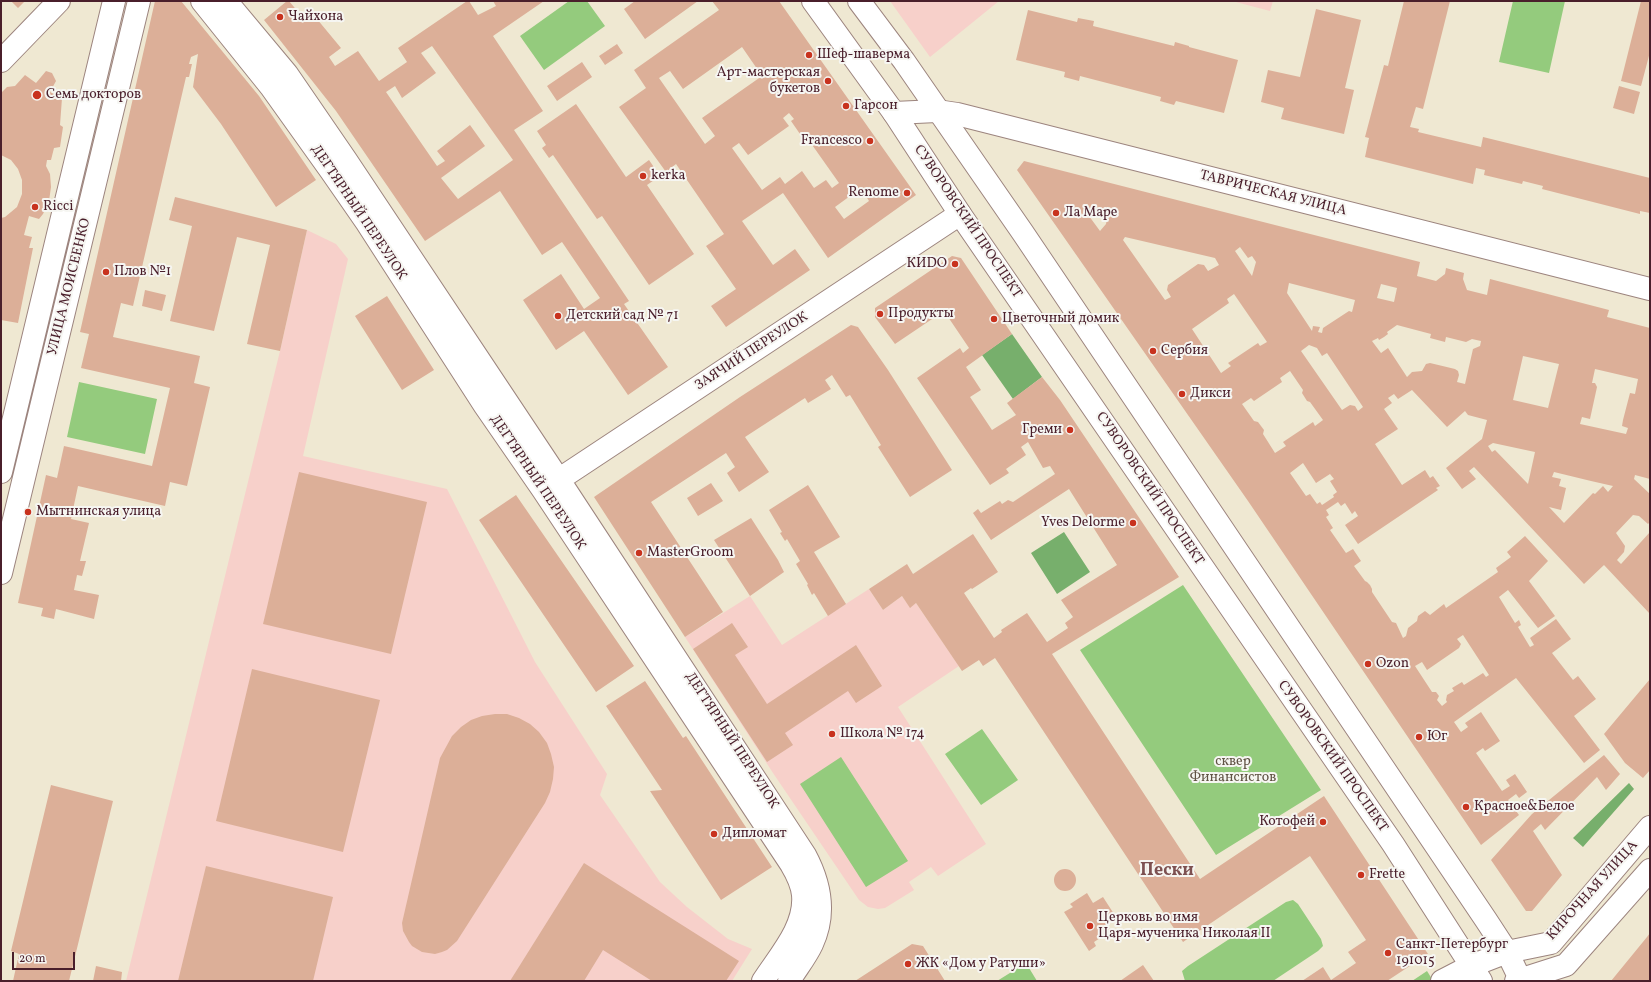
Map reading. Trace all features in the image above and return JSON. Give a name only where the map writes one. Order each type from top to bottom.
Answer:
[{"type":"street","points":[[1,62],[59,1]]},
{"type":"street","name":"УЛИЦА МОИСЕЕНКО","points":[[1,472],[114,1]]},
{"type":"street","name":"УЛИЦА МОИСЕЕНКО","points":[[1,573],[139,1]]},
{"type":"street","name":"ДЕГТЯРНЫЙ ПЕРЕУЛОК","points":[[202,1],[271,87],[331,170],[485,406],[551,485],[758,783],[805,855],[814,871],[819,892],[819,925],[812,944],[789,981]]},
{"type":"street","name":"ДЕГТЯРНЫЙ ПЕРЕУЛОК","points":[[226,1],[296,87],[551,485],[791,864],[799,879],[803,896],[801,914],[794,934],[763,981]]},
{"type":"street","name":"СУВОРОВСКИЙ ПРОСПЕКТ","points":[[813,1],[894,114],[960,214],[1393,844],[1476,973]]},
{"type":"street","points":[[859,1],[904,62],[1022,233],[1507,952],[1519,981]]},
{"type":"street","name":"ТАВРИЧЕСКАЯ УЛИЦА","points":[[894,114],[937,111],[964,116],[1650,289]]},
{"type":"street","name":"ЗАЯЧИЙ ПЕРЕУЛОК","points":[[551,485],[960,214]]},
{"type":"street","name":"КИРОЧНАЯ УЛИЦА","points":[[1442,981],[1476,973],[1507,952],[1551,943],[1650,827]]},
{"type":"street","name":"КИРОЧНАЯ УЛИЦА","points":[[1519,981],[1566,965],[1650,870]]},
{"type":"shaded area","points":[[890,1],[999,1],[930,57]]},
{"type":"shaded area","points":[[1232,1],[1273,1],[1270,11]]},
{"type":"shaded area","points":[[307,230],[336,244],[348,259],[303,456],[447,489],[535,662],[607,774],[600,795],[660,882],[687,907],[728,939],[752,949],[732,981],[126,981],[280,351]]},
{"type":"shaded area","name":"Школа № 174","points":[[869,589],[883,610],[902,596],[910,607],[916,603],[959,666],[898,707],[986,844],[938,876],[931,867],[909,882],[914,890],[885,908],[878,909],[868,907],[859,900],[773,773],[685,637],[750,596],[782,645]]},
{"type":"green space","points":[[569,1],[587,1],[605,26],[544,70],[520,36]]},
{"type":"green space","points":[[1513,1],[1565,1],[1549,73],[1499,62]]},
{"type":"green space","points":[[1012,334],[1042,377],[1013,399],[982,355]]},
{"type":"green space","points":[[79,382],[157,399],[145,454],[67,437]]},
{"type":"green space","points":[[1064,532],[1090,572],[1057,594],[1031,553]]},
{"type":"green space","name":"сквер Финансистов","points":[[1183,585],[1321,790],[1216,855],[1080,650]]},
{"type":"green space","points":[[982,729],[1018,780],[981,805],[945,754]]},
{"type":"green space","points":[[841,757],[908,861],[866,887],[800,784]]},
{"type":"green space","points":[[1629,783],[1634,789],[1583,847],[1573,838]]},
{"type":"green space","points":[[1293,900],[1298,904],[1321,939],[1323,946],[1318,951],[1273,981],[1185,981],[1182,971],[1188,966],[1286,902]]},
{"type":"green space","points":[[1026,963],[1037,981],[997,981]]},
{"type":"green space","points":[[1427,971],[1432,979],[1429,981],[1412,981]]},
{"type":"building","points":[[11,1],[25,1],[18,8]]},
{"type":"building","points":[[155,1],[181,1],[259,96],[316,180],[276,207],[221,124],[193,87],[198,54],[191,57],[189,64],[192,64],[189,77],[186,77],[133,306],[121,303],[113,337],[200,356],[194,383],[210,387],[187,486],[170,482],[165,506],[78,486],[71,519],[89,523],[80,561],[86,561],[82,576],[77,575],[74,590],[99,595],[94,619],[56,609],[54,619],[41,616],[43,608],[18,603],[46,475],[57,478],[64,446],[152,466],[170,388],[81,368],[89,334],[80,332]]},
{"type":"building","points":[[287,1],[289,1],[304,19],[312,13],[341,48],[329,57],[335,66],[358,51],[379,81],[407,62],[398,48],[467,1],[469,1],[478,15],[496,6],[493,1],[544,1],[493,36],[543,111],[514,130],[629,301],[624,304],[668,367],[628,395],[584,331],[556,350],[523,300],[561,274],[584,309],[600,298],[562,242],[542,255],[500,191],[425,241],[336,111],[264,20]],"holes":[[[432,46],[513,160],[458,199],[441,178],[485,146],[470,125],[437,151],[445,161],[437,166],[386,92],[395,86],[402,98],[436,73],[421,53]]]},
{"type":"building","points":[[635,1],[698,1],[645,39],[624,9]]},
{"type":"building","points":[[712,1],[779,1],[916,195],[828,258],[783,193],[742,221],[773,265],[795,249],[810,270],[726,327],[711,306],[736,289],[706,246],[724,234],[676,164],[666,172],[619,107],[646,88],[634,70],[719,10]],"holes":[[[742,47],[762,76],[702,118],[715,136],[705,144],[659,78],[670,71],[683,89]],[[789,113],[794,119],[791,121],[800,134],[803,132],[839,183],[832,188],[826,180],[814,188],[802,171],[785,184],[780,177],[762,190],[732,148],[739,143],[748,155],[789,126],[783,118]],[[861,188],[869,201],[844,219],[835,207]]]},
{"type":"building","points":[[1404,1],[1450,1],[1423,109],[1416,107],[1410,127],[1419,129],[1418,132],[1481,147],[1483,137],[1650,178],[1650,213],[1640,211],[1640,214],[1542,189],[1543,186],[1523,181],[1522,184],[1484,175],[1485,170],[1476,168],[1473,184],[1365,157],[1369,138],[1365,137],[1384,65],[1388,66]]},
{"type":"building","points":[[1641,1],[1650,1],[1650,52],[1641,86],[1621,81]]},
{"type":"building","points":[[1316,9],[1361,20],[1345,88],[1354,90],[1344,134],[1281,119],[1284,108],[1261,102],[1268,70],[1300,77]]},
{"type":"building","points":[[1028,10],[1077,22],[1078,18],[1094,21],[1093,26],[1174,46],[1175,42],[1238,60],[1224,113],[1176,101],[1174,105],[1160,101],[1161,97],[1080,76],[1079,81],[1064,77],[1065,72],[1016,60]]},
{"type":"building","points":[[617,44],[623,53],[605,65],[599,56]]},
{"type":"building","points":[[582,62],[592,77],[557,101],[547,86]]},
{"type":"building","points":[[46,71],[52,73],[56,81],[50,92],[62,98],[60,125],[63,127],[60,147],[54,148],[51,160],[47,160],[46,166],[50,174],[51,187],[49,201],[39,219],[29,216],[24,235],[32,237],[29,248],[33,248],[18,323],[1,320],[1,218],[5,217],[17,207],[22,194],[22,180],[18,169],[11,160],[1,155],[1,93],[7,87],[15,86],[25,75],[36,83]]},
{"type":"building","points":[[1619,86],[1640,92],[1634,114],[1613,108]]},
{"type":"building","points":[[576,104],[626,177],[649,160],[660,176],[647,185],[694,254],[649,285],[602,216],[597,219],[553,155],[549,158],[542,148],[546,145],[537,131]]},
{"type":"building","points":[[1024,161],[1420,262],[1417,276],[1436,281],[1445,274],[1446,268],[1464,273],[1463,279],[1467,290],[1487,295],[1490,279],[1609,310],[1607,317],[1650,328],[1650,479],[1635,475],[1634,479],[1650,494],[1650,522],[1648,524],[1639,516],[1633,515],[1616,533],[1625,546],[1624,552],[1617,560],[1621,564],[1650,532],[1650,614],[1604,565],[1584,584],[1474,467],[1469,471],[1476,479],[1462,489],[1446,468],[1482,439],[1487,420],[1468,415],[1465,411],[1447,427],[1412,390],[1398,399],[1394,394],[1388,398],[1392,403],[1384,409],[1398,429],[1375,444],[1402,485],[1425,470],[1430,478],[1433,476],[1440,486],[1436,488],[1438,490],[1358,544],[1345,525],[1358,516],[1355,511],[1352,514],[1345,503],[1341,506],[1338,502],[1326,510],[1329,515],[1326,517],[1333,528],[1330,530],[1346,553],[1353,549],[1361,561],[1354,566],[1365,581],[1370,585],[1372,592],[1392,622],[1396,623],[1403,638],[1406,636],[1408,628],[1417,621],[1418,616],[1425,611],[1430,615],[1444,604],[1446,608],[1498,572],[1496,568],[1511,557],[1507,552],[1525,536],[1548,561],[1529,581],[1555,616],[1538,628],[1508,590],[1499,597],[1515,623],[1519,620],[1521,625],[1518,627],[1530,647],[1534,645],[1530,638],[1556,619],[1571,639],[1552,653],[1573,680],[1578,676],[1596,699],[1574,716],[1600,750],[1584,763],[1516,678],[1454,722],[1461,732],[1468,727],[1465,723],[1481,712],[1500,741],[1485,751],[1483,748],[1476,753],[1502,791],[1510,786],[1506,780],[1515,774],[1527,792],[1519,798],[1516,794],[1508,800],[1519,815],[1481,845],[1248,501],[1017,170]],"holes":[[[1091,211],[1108,214],[1106,224],[1100,231],[1089,216]],[[1125,237],[1215,258],[1219,265],[1208,271],[1204,265],[1198,264],[1168,285],[1167,290],[1171,297],[1165,300],[1123,240]],[[1240,247],[1248,258],[1252,256],[1256,262],[1252,276],[1235,251]],[[1289,283],[1355,300],[1352,312],[1349,311],[1323,328],[1322,333],[1318,332],[1320,327],[1313,326],[1312,331],[1287,293]],[[1381,284],[1397,288],[1394,302],[1377,298]],[[1234,294],[1267,342],[1260,346],[1258,343],[1228,363],[1231,366],[1221,373],[1192,329],[1229,303],[1227,299]],[[1397,325],[1431,334],[1430,338],[1445,342],[1446,337],[1466,342],[1472,339],[1481,341],[1480,346],[1473,349],[1465,384],[1457,382],[1459,375],[1458,371],[1455,369],[1430,363],[1426,364],[1422,371],[1412,372],[1407,377],[1388,348],[1381,353],[1372,341],[1378,338],[1379,340]],[[1309,345],[1317,348],[1322,356],[1327,353],[1363,407],[1358,411],[1355,406],[1350,405],[1342,410],[1301,351]],[[1523,356],[1559,364],[1548,408],[1513,400]],[[1595,369],[1638,379],[1635,394],[1630,393],[1623,420],[1622,426],[1628,428],[1626,434],[1580,424],[1582,417],[1590,419],[1597,387],[1595,383],[1592,383]],[[1290,371],[1303,390],[1302,393],[1307,401],[1310,402],[1323,420],[1315,426],[1313,422],[1283,442],[1286,446],[1275,453],[1263,434],[1264,430],[1258,422],[1254,421],[1242,404],[1251,398],[1254,401],[1282,382],[1280,378]],[[1493,443],[1535,452],[1528,484],[1495,450],[1492,452],[1488,446]],[[1303,463],[1316,483],[1330,474],[1334,479],[1330,481],[1337,492],[1333,495],[1334,497],[1322,505],[1320,502],[1317,504],[1310,494],[1306,496],[1290,473]],[[1554,472],[1613,486],[1608,492],[1603,486],[1595,494],[1593,493],[1564,523],[1549,507],[1561,510],[1566,488],[1559,486],[1561,479],[1552,477]],[[1463,635],[1489,675],[1486,677],[1483,673],[1464,685],[1462,682],[1452,688],[1454,691],[1447,695],[1447,702],[1442,706],[1437,700],[1439,696],[1436,692],[1432,692],[1415,666],[1422,662],[1427,670],[1459,648],[1461,644],[1457,639]]]},
{"type":"building","points":[[175,197],[307,230],[280,351],[247,344],[270,245],[237,237],[214,331],[170,321],[192,226],[169,220]]},
{"type":"building","points":[[952,256],[961,258],[1012,334],[966,367],[981,390],[970,397],[992,430],[1016,415],[1007,403],[1042,377],[1060,400],[1179,577],[1052,654],[1200,879],[1324,796],[1428,954],[1387,981],[1302,981],[1323,967],[1331,980],[1356,963],[1348,952],[1366,940],[1310,856],[1183,942],[995,658],[983,666],[979,660],[962,671],[916,603],[910,608],[902,596],[883,610],[869,589],[907,564],[913,574],[973,534],[998,572],[964,593],[994,638],[1002,632],[1001,630],[1027,613],[1047,642],[1068,628],[1065,623],[1073,617],[1061,600],[1117,565],[1069,489],[991,540],[973,513],[978,509],[981,513],[1000,501],[1002,504],[1008,500],[1013,502],[1055,474],[1050,466],[1043,468],[1028,442],[1021,447],[1026,455],[1006,469],[1009,473],[990,485],[917,378],[960,348],[963,353],[969,348],[944,311],[895,344],[875,317],[875,308]]},
{"type":"building","points":[[145,290],[166,295],[162,311],[142,306]]},
{"type":"building","points":[[387,296],[434,370],[402,390],[355,316]]},
{"type":"building","points":[[851,325],[858,327],[888,370],[952,470],[910,497],[878,447],[881,445],[850,395],[846,397],[832,375],[825,380],[831,389],[808,403],[805,398],[745,437],[769,472],[739,492],[727,473],[735,467],[726,453],[651,502],[723,612],[685,637],[594,497],[740,397]]},
{"type":"building","points":[[299,472],[427,502],[391,654],[263,624]]},
{"type":"building","points":[[711,483],[723,501],[698,516],[687,498]]},
{"type":"building","points":[[808,485],[840,537],[814,552],[846,604],[828,616],[814,593],[812,595],[807,585],[808,584],[796,564],[800,561],[787,539],[785,541],[780,533],[782,532],[769,510]]},
{"type":"building","points":[[516,495],[634,666],[596,692],[479,520]]},
{"type":"building","points":[[751,518],[784,572],[750,596],[714,540]]},
{"type":"building","points":[[732,623],[748,647],[735,655],[767,704],[856,645],[882,686],[856,703],[848,691],[785,733],[793,745],[767,762],[693,649]]},
{"type":"building","points":[[252,669],[380,700],[343,852],[216,821]]},
{"type":"building","points":[[1650,679],[1650,770],[1643,778],[1625,763],[1604,734]]},
{"type":"building","points":[[645,681],[683,738],[686,736],[772,867],[721,900],[650,791],[662,790],[606,706]]},
{"type":"building","points":[[507,714],[530,724],[539,732],[547,743],[554,767],[550,792],[545,803],[457,941],[447,950],[442,952],[435,954],[422,952],[412,946],[409,942],[403,931],[402,923],[440,758],[452,736],[461,727],[471,720],[482,716]]},
{"type":"building","points":[[1604,755],[1620,774],[1606,790],[1597,777],[1545,830],[1541,824],[1533,831],[1562,875],[1532,911],[1526,911],[1491,860],[1532,814]]},
{"type":"building","points":[[51,785],[113,801],[69,981],[13,981],[19,954],[11,951]]},
{"type":"building","points":[[584,863],[739,961],[726,981],[652,981],[603,950],[584,981],[510,981]]},
{"type":"building","points":[[206,866],[333,897],[313,981],[178,981]]},
{"type":"building","points":[[1065,869],[1069,870],[1075,876],[1075,884],[1069,890],[1065,891],[1061,890],[1055,884],[1054,880],[1055,876],[1061,870]]},
{"type":"building","name":"Церковь во имя Царя-мученика Николая II","points":[[1087,893],[1093,903],[1103,897],[1114,914],[1104,920],[1111,931],[1094,942],[1096,946],[1089,951],[1064,912],[1073,907],[1070,904]]},
{"type":"building","points":[[1650,933],[1650,981],[1611,981],[1647,937]]},
{"type":"building","name":"ЖК «Дом у Ратуши»","points":[[912,944],[923,946],[945,981],[855,981]]},
{"type":"building","points":[[1143,965],[1154,981],[1120,981]]},
{"type":"building","points":[[96,966],[122,972],[121,981],[93,981]]},
{"type":"place","name":"Чайхона","points":[[280,17]]},
{"type":"place","name":"Шеф-шаверма","points":[[809,55]]},
{"type":"place","name":"Арт-мастерская букетов","points":[[828,81]]},
{"type":"place","name":"Семь докторов","points":[[37,95]]},
{"type":"place","name":"Гарсон","points":[[846,106]]},
{"type":"place","name":"Francesco","points":[[870,141]]},
{"type":"place","name":"kerka","points":[[643,176]]},
{"type":"place","name":"Renome","points":[[907,193]]},
{"type":"place","name":"Ricci","points":[[35,207]]},
{"type":"place","name":"Ла Маре","points":[[1056,213]]},
{"type":"place","name":"КИDO","points":[[955,264]]},
{"type":"place","name":"Плов №1","points":[[106,272]]},
{"type":"place","name":"Продукты","points":[[880,314]]},
{"type":"place","name":"Детский сад № 71","points":[[558,316]]},
{"type":"place","name":"Цветочный домик","points":[[994,319]]},
{"type":"place","name":"Сербия","points":[[1153,351]]},
{"type":"place","name":"Дикси","points":[[1182,394]]},
{"type":"place","name":"Греми","points":[[1070,430]]},
{"type":"place","name":"Мытнинская улица","points":[[28,512]]},
{"type":"place","name":"Yves Delorme","points":[[1133,523]]},
{"type":"place","name":"MasterGroom","points":[[639,553]]},
{"type":"place","name":"Ozon","points":[[1368,664]]},
{"type":"place","name":"Школа № 174","points":[[832,734]]},
{"type":"place","name":"Юг","points":[[1419,737]]},
{"type":"place","name":"Красное&Белое","points":[[1466,807]]},
{"type":"place","name":"Котофей","points":[[1323,822]]},
{"type":"place","name":"Дипломат","points":[[714,834]]},
{"type":"place","name":"Frette","points":[[1361,875]]},
{"type":"place","name":"Церковь во имя Царя-мученика Николая II","points":[[1090,926]]},
{"type":"place","name":"Санкт-Петербург 191015","points":[[1388,953]]},
{"type":"place","name":"ЖК «Дом у Ратуши»","points":[[908,964]]},
{"type":"district","name":"Пески","points":[[1167,872]]}]
